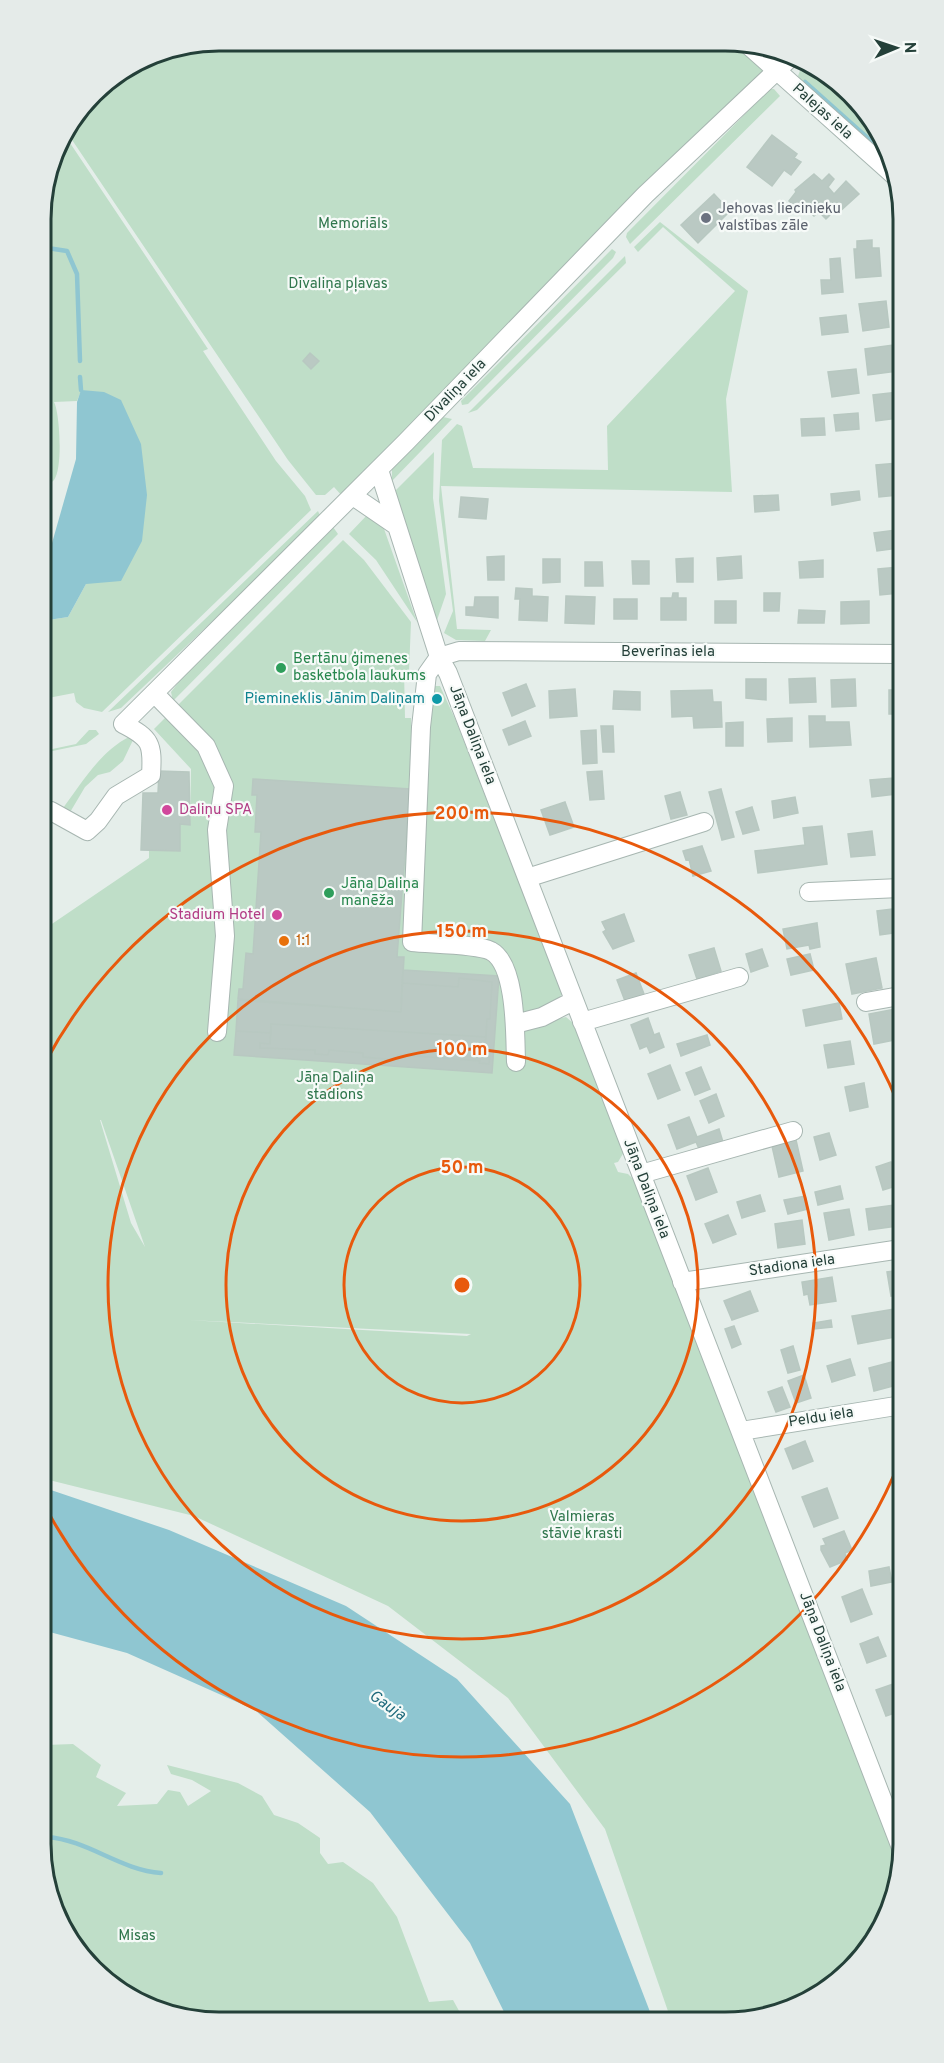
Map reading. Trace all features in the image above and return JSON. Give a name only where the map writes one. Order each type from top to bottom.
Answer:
[{"type":"street","name":"Palejas iela","points":[[783,65],[884,167]]},
{"type":"street","name":"Dīvaliņa iela","points":[[51,811],[87,831],[98,821],[116,796],[151,775],[153,750],[144,734],[123,724],[377,471],[645,195],[783,65]]},
{"type":"street","name":"Jāņa Daliņa iela","points":[[377,471],[439,657],[448,673],[682,1282],[893,1808]]},
{"type":"street","points":[[353,495],[394,524]]},
{"type":"street","name":"Beverīnas iela","points":[[439,657],[459,651],[893,654]]},
{"type":"street","points":[[439,657],[427,674],[421,727],[411,942],[493,952],[504,966],[515,1024],[516,1062]]},
{"type":"street","points":[[155,694],[206,746],[224,786],[217,830],[225,936],[217,1032]]},
{"type":"street","points":[[527,878],[704,822]]},
{"type":"street","points":[[809,892],[893,888]]},
{"type":"street","points":[[582,1022],[739,977]]},
{"type":"street","points":[[866,1002],[893,997]]},
{"type":"street","points":[[515,1024],[542,1017],[573,1001]]},
{"type":"street","points":[[641,1174],[793,1131]]},
{"type":"street","name":"Stadiona iela","points":[[682,1282],[893,1250]]},
{"type":"street","name":"Peldu iela","points":[[741,1431],[893,1406]]},
{"type":"green space","name":"Memoriāls","points":[[208,51],[736,51],[749,53],[766,69],[343,497],[334,487],[325,495],[316,495],[288,460],[72,140],[93,108],[108,93],[145,68],[187,54]]},
{"type":"green space","points":[[801,69],[836,93],[865,126],[881,157],[804,88],[798,76]]},
{"type":"green space","points":[[770,89],[774,89],[780,96],[630,244],[626,237],[627,233]]},
{"type":"green space","points":[[70,143],[208,349],[203,351],[276,461],[305,496],[311,510],[102,712],[84,708],[76,702],[74,693],[51,697],[51,620],[68,617],[86,584],[81,391],[77,401],[54,402],[59,429],[60,453],[54,480],[51,482],[51,208],[60,165]]},
{"type":"green space","points":[[660,222],[748,291],[726,399],[732,492],[441,486],[457,629],[491,630],[485,641],[456,640],[444,633],[453,611],[439,501],[442,440],[457,424],[462,426],[473,468],[608,470],[607,426],[735,291],[663,227],[638,252],[634,247]]},
{"type":"green space","points":[[612,249],[616,252],[613,258],[468,404],[462,405],[461,401]]},
{"type":"green space","points":[[625,256],[626,263],[477,410],[468,413]]},
{"type":"green space","points":[[443,417],[452,419],[392,481],[392,468]]},
{"type":"green space","points":[[434,452],[433,498],[446,594],[435,626],[393,493]]},
{"type":"green space","points":[[318,511],[321,518],[121,708],[108,712]]},
{"type":"green space","points":[[369,513],[383,526],[417,622],[376,560],[349,534]]},
{"type":"green space","points":[[333,527],[338,534],[173,701],[171,692],[184,675]]},
{"type":"green space","points":[[343,540],[364,560],[411,622],[409,671],[404,670],[405,718],[411,718],[411,725],[428,727],[430,686],[440,686],[456,721],[562,994],[553,1005],[558,1019],[566,1017],[573,1023],[624,1152],[618,1162],[614,1163],[618,1172],[628,1174],[636,1182],[893,1831],[890,1876],[884,1898],[870,1928],[851,1955],[836,1970],[799,1995],[747,2011],[668,2012],[605,1829],[508,1698],[388,1606],[194,1516],[51,1480],[51,925],[149,858],[149,850],[179,851],[180,824],[190,824],[191,769],[154,729]],"holes":[[[101,1120],[145,1247],[131,1223]],[[188,1320],[471,1334],[467,1336]]]},
{"type":"green space","points":[[89,730],[96,730],[99,734],[86,744],[51,751],[51,749],[76,744]]},
{"type":"green space","points":[[129,737],[134,738],[123,761],[110,772],[98,775],[85,787],[69,814],[60,812],[99,760],[118,743]]},
{"type":"green space","name":"Misas","points":[[73,1744],[101,1765],[96,1777],[126,1793],[117,1806],[157,1804],[168,1790],[180,1792],[188,1806],[211,1791],[192,1780],[171,1774],[167,1765],[238,1783],[262,1796],[274,1815],[298,1823],[320,1838],[320,1853],[328,1864],[343,1862],[373,1883],[397,1917],[429,2002],[453,2000],[460,2012],[208,2012],[165,2003],[126,1984],[100,1963],[86,1946],[64,1908],[57,1887],[52,1866],[51,1844],[51,1745]]},
{"type":"water","points":[[81,390],[104,392],[121,400],[141,444],[147,495],[142,541],[121,581],[86,584],[68,617],[51,620],[51,544],[76,459],[77,402]]},
{"type":"water","name":"Gauja","points":[[51,1490],[169,1530],[346,1606],[457,1679],[570,1804],[650,2012],[504,2012],[470,1943],[370,1812],[255,1710],[127,1653],[51,1632]]},
{"type":"building","points":[[772,135],[797,154],[794,158],[801,162],[791,175],[784,170],[772,186],[747,167]]},
{"type":"building","points":[[814,174],[822,181],[829,174],[834,179],[828,187],[834,194],[846,181],[859,194],[837,214],[834,211],[826,219],[819,212],[814,216],[805,207],[800,212],[789,201],[796,192],[795,190]]},
{"type":"building","name":"Jehovas liecinieku valstības zāle","points":[[714,194],[730,211],[698,243],[681,225]]},
{"type":"building","points":[[872,240],[872,248],[879,248],[881,276],[856,278],[854,249],[857,249],[857,241]]},
{"type":"building","points":[[840,258],[843,292],[822,294],[821,280],[831,280],[830,259]]},
{"type":"building","points":[[886,301],[889,327],[863,331],[859,304]]},
{"type":"building","points":[[846,315],[848,332],[822,335],[820,318]]},
{"type":"building","points":[[893,345],[893,372],[868,375],[865,349]]},
{"type":"building","points":[[310,353],[319,361],[311,369],[303,361]]},
{"type":"building","points":[[856,369],[859,393],[832,397],[828,372]]},
{"type":"building","points":[[893,393],[893,419],[876,421],[873,395]]},
{"type":"building","points":[[858,413],[859,429],[836,431],[834,415]]},
{"type":"building","points":[[824,418],[825,435],[802,436],[801,419]]},
{"type":"building","points":[[893,463],[893,496],[879,497],[876,465]]},
{"type":"building","points":[[859,491],[860,500],[832,505],[831,494]]},
{"type":"building","points":[[778,495],[779,510],[755,512],[754,496]]},
{"type":"building","points":[[461,497],[488,499],[486,519],[459,517]]},
{"type":"building","points":[[893,530],[893,549],[877,551],[874,533]]},
{"type":"building","points":[[504,556],[504,580],[488,580],[487,557]]},
{"type":"building","points":[[741,556],[742,578],[718,580],[717,558]]},
{"type":"building","points":[[693,558],[693,582],[677,582],[676,559]]},
{"type":"building","points":[[543,559],[560,559],[560,582],[543,583]]},
{"type":"building","points":[[823,560],[823,577],[800,578],[799,562]]},
{"type":"building","points":[[632,561],[649,561],[649,584],[633,584]]},
{"type":"building","points":[[585,562],[602,562],[603,586],[585,586]]},
{"type":"building","points":[[893,568],[893,594],[880,595],[878,569]]},
{"type":"building","points":[[516,588],[532,589],[532,596],[548,597],[547,621],[519,620],[520,599],[515,599]]},
{"type":"building","points":[[673,593],[678,593],[678,598],[686,598],[686,620],[661,620],[661,598],[672,598]]},
{"type":"building","points":[[764,593],[780,593],[779,611],[764,611]]},
{"type":"building","points":[[566,596],[595,597],[594,624],[565,623]]},
{"type":"building","points":[[475,597],[498,597],[498,618],[466,615],[466,607],[474,607]]},
{"type":"building","points":[[614,599],[637,599],[637,619],[614,619]]},
{"type":"building","points":[[715,601],[736,601],[736,623],[715,623]]},
{"type":"building","points":[[869,601],[869,623],[841,624],[841,602]]},
{"type":"building","points":[[799,610],[825,611],[824,623],[798,623]]},
{"type":"building","points":[[815,678],[816,702],[790,703],[789,679]]},
{"type":"building","points":[[746,679],[766,679],[766,700],[746,698]]},
{"type":"building","points":[[855,679],[856,706],[832,707],[831,680]]},
{"type":"building","points":[[526,684],[535,706],[512,716],[503,693]]},
{"type":"building","points":[[575,689],[577,716],[550,718],[549,691]]},
{"type":"building","points":[[712,690],[713,702],[721,702],[722,727],[694,728],[693,716],[672,717],[671,691]]},
{"type":"building","points":[[889,690],[893,690],[893,714],[889,714]]},
{"type":"building","points":[[614,691],[640,692],[640,710],[613,709]]},
{"type":"building","points":[[809,716],[825,716],[825,722],[849,722],[851,745],[810,747]]},
{"type":"building","points":[[792,718],[792,741],[768,742],[767,719]]},
{"type":"building","points":[[525,721],[531,736],[509,745],[503,730]]},
{"type":"building","points":[[743,722],[743,746],[726,746],[726,723]]},
{"type":"building","points":[[601,726],[613,726],[614,752],[603,752]]},
{"type":"building","points":[[596,730],[597,763],[583,764],[581,731]]},
{"type":"building","name":"Daliņu SPA","points":[[159,771],[189,772],[190,825],[180,824],[180,851],[141,850],[143,793],[158,793]]},
{"type":"building","points":[[602,771],[604,799],[590,800],[587,772]]},
{"type":"building","points":[[893,778],[893,794],[872,797],[870,780]]},
{"type":"building","name":"Jāņa Daliņa manēža","points":[[253,779],[410,789],[397,957],[404,957],[401,1012],[238,999],[239,989],[243,989],[246,953],[253,954],[261,832],[255,832],[257,795],[252,795]]},
{"type":"building","points":[[721,789],[734,837],[722,840],[709,792]]},
{"type":"building","points":[[680,792],[687,815],[671,819],[665,796]]},
{"type":"building","points":[[795,797],[798,813],[774,818],[772,801]]},
{"type":"building","points":[[565,802],[574,827],[550,835],[541,810]]},
{"type":"building","points":[[752,807],[759,830],[743,834],[736,812]]},
{"type":"building","points":[[822,826],[827,864],[758,873],[755,851],[805,845],[803,828]]},
{"type":"building","points":[[872,831],[875,855],[851,857],[848,834]]},
{"type":"building","points":[[702,846],[711,871],[693,876],[689,859],[686,860],[683,851]]},
{"type":"building","points":[[893,909],[893,933],[880,935],[877,911]]},
{"type":"building","points":[[624,914],[634,941],[613,949],[603,932],[606,930],[602,922]]},
{"type":"building","points":[[817,923],[820,947],[810,949],[809,945],[787,949],[783,929]]},
{"type":"building","points":[[714,948],[721,971],[697,979],[689,955]]},
{"type":"building","points":[[762,949],[768,966],[751,972],[746,954]]},
{"type":"building","points":[[810,954],[814,970],[791,975],[787,959]]},
{"type":"building","points":[[876,958],[882,988],[852,994],[846,964]]},
{"type":"building","points":[[403,970],[499,976],[492,1073],[234,1055],[236,1031],[271,1033],[270,1044],[260,1043],[260,1048],[315,1050],[315,1054],[328,1055],[329,1050],[363,1053],[363,1057],[398,1060],[398,1055],[430,1057],[480,1061],[479,1063],[489,1064],[490,1049],[485,1049],[487,1019],[490,1019],[492,982],[459,978],[458,987],[402,983]]},
{"type":"building","points":[[636,973],[644,994],[625,1001],[617,980]]},
{"type":"building","points":[[459,978],[492,982],[490,1019],[487,1019],[486,1037],[271,1024],[271,1033],[236,1031],[238,1000],[401,1012],[402,983],[458,987]]},
{"type":"building","points":[[839,1003],[842,1019],[806,1026],[803,1010]]},
{"type":"building","points":[[893,1010],[893,1040],[874,1044],[869,1014]]},
{"type":"building","points":[[648,1018],[654,1035],[659,1033],[664,1047],[650,1053],[647,1046],[640,1049],[631,1025]]},
{"type":"building","points":[[271,1024],[486,1037],[485,1049],[490,1049],[489,1064],[479,1063],[480,1061],[430,1057],[398,1055],[398,1060],[363,1057],[363,1053],[329,1050],[328,1055],[315,1054],[315,1050],[260,1048],[260,1043],[270,1044]]},
{"type":"building","points":[[707,1035],[710,1045],[681,1056],[677,1044]]},
{"type":"building","points":[[850,1041],[854,1064],[828,1068],[824,1045]]},
{"type":"building","points":[[670,1065],[680,1090],[658,1099],[648,1074]]},
{"type":"building","points":[[701,1067],[710,1089],[695,1095],[686,1073]]},
{"type":"building","points":[[864,1083],[868,1107],[850,1111],[845,1087]]},
{"type":"building","points":[[716,1094],[724,1116],[709,1123],[700,1101]]},
{"type":"building","points":[[689,1117],[697,1137],[719,1129],[723,1142],[700,1151],[696,1142],[677,1149],[668,1125]]},
{"type":"building","points":[[829,1133],[836,1155],[820,1160],[814,1137]]},
{"type":"building","points":[[796,1140],[803,1171],[779,1177],[772,1146]]},
{"type":"building","points":[[891,1162],[893,1187],[883,1190],[876,1167]]},
{"type":"building","points":[[708,1168],[717,1192],[696,1200],[687,1176]]},
{"type":"building","points":[[840,1186],[843,1199],[818,1205],[815,1192]]},
{"type":"building","points":[[760,1195],[765,1211],[742,1218],[737,1202]]},
{"type":"building","points":[[805,1196],[808,1209],[788,1214],[784,1200]]},
{"type":"building","points":[[893,1205],[893,1227],[869,1230],[866,1209]]},
{"type":"building","points":[[849,1209],[854,1235],[829,1240],[824,1213]]},
{"type":"building","points":[[728,1215],[736,1234],[713,1243],[705,1224]]},
{"type":"building","points":[[802,1220],[805,1244],[778,1248],[775,1224]]},
{"type":"building","points":[[893,1271],[893,1296],[891,1296],[887,1272]]},
{"type":"building","points":[[832,1277],[836,1301],[810,1305],[808,1294],[804,1295],[802,1282]]},
{"type":"building","points":[[750,1291],[758,1311],[732,1320],[724,1301]]},
{"type":"building","points":[[893,1309],[893,1337],[858,1344],[852,1316]]},
{"type":"building","points":[[831,1320],[832,1327],[814,1329],[813,1323]]},
{"type":"building","points":[[734,1326],[741,1344],[732,1348],[725,1329]]},
{"type":"building","points":[[793,1346],[800,1370],[788,1373],[781,1350]]},
{"type":"building","points":[[850,1359],[855,1375],[832,1382],[827,1366]]},
{"type":"building","points":[[892,1362],[893,1386],[874,1391],[869,1368]]},
{"type":"building","points":[[804,1375],[811,1398],[796,1403],[788,1381]]},
{"type":"building","points":[[782,1387],[790,1407],[776,1412],[768,1392]]},
{"type":"building","points":[[805,1441],[813,1461],[793,1469],[785,1449]]},
{"type":"building","points":[[827,1488],[838,1518],[814,1527],[802,1497]]},
{"type":"building","points":[[844,1531],[852,1550],[845,1553],[847,1560],[830,1567],[821,1550],[821,1546],[826,1545],[823,1539]]},
{"type":"building","points":[[889,1567],[892,1582],[871,1586],[869,1571]]},
{"type":"building","points":[[862,1589],[872,1614],[851,1622],[842,1597]]},
{"type":"building","points":[[878,1637],[886,1656],[867,1663],[860,1644]]},
{"type":"building","points":[[893,1684],[893,1714],[886,1716],[876,1690]]},
{"type":"waterway","points":[[805,82],[875,144]]},
{"type":"waterway","points":[[51,249],[67,251],[77,274],[80,361]]},
{"type":"waterway","points":[[80,377],[81,390]]},
{"type":"waterway","points":[[51,1838],[76,1843],[132,1867],[161,1873]]},
{"type":"place","name":"Jehovas liecinieku valstības zāle","points":[[706,218]]},
{"type":"place","name":"Bertānu ģimenes basketbola laukums","points":[[281,668]]},
{"type":"place","name":"Piemineklis Jānim Daliņam","points":[[437,699]]},
{"type":"place","name":"Daliņu SPA","points":[[167,810]]},
{"type":"place","name":"Jāņa Daliņa manēža","points":[[329,893]]},
{"type":"place","name":"Stadium Hotel","points":[[277,915]]},
{"type":"place","name":"1:1","points":[[284,941]]},
{"type":"park label","name":"Dīvaliņa pļavas","points":[[338,284]]},
{"type":"park label","name":"Jāņa Daliņa stadions","points":[[335,1086]]},
{"type":"park label","name":"Valmieras stāvie krasti","points":[[582,1526]]}]
